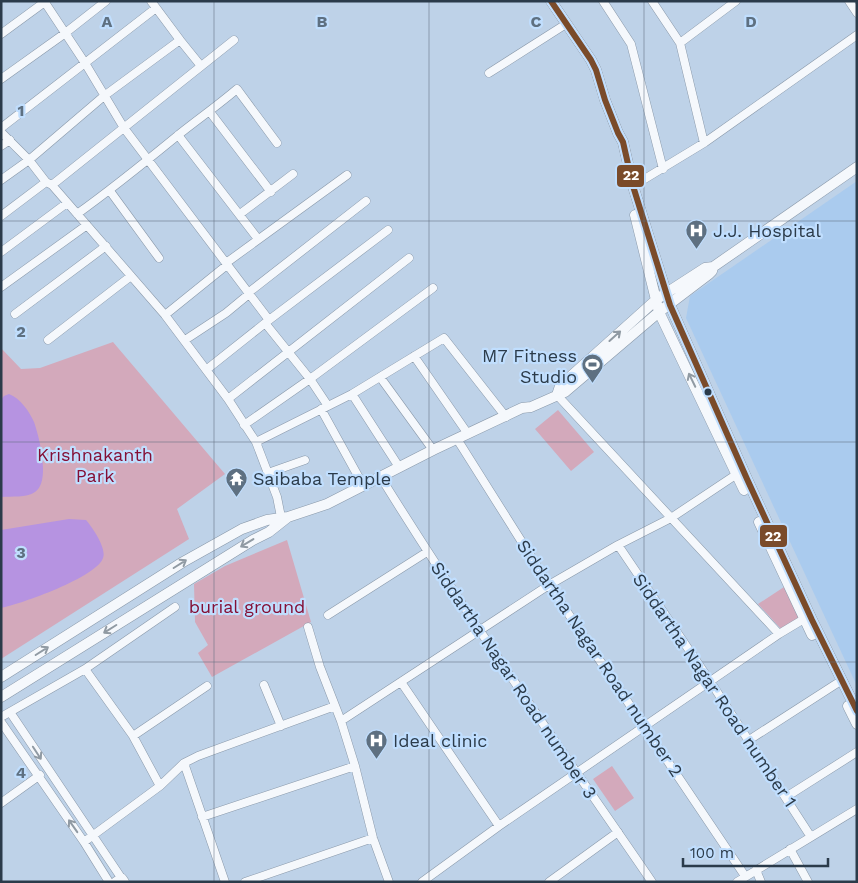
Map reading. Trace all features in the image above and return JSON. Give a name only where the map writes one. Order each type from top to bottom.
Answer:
[{"type":"main road","points":[[551,1],[592,60],[605,100],[618,133],[624,142],[633,186],[670,305],[816,629],[857,711]]},
{"type":"main road","points":[[618,133],[617,142],[659,312],[804,619],[857,724]]},
{"type":"main road","points":[[1,698],[284,519],[327,504],[380,476],[522,408],[531,408],[557,394],[565,392],[659,312],[709,274],[713,267],[857,167]]},
{"type":"main road","points":[[557,394],[560,386],[657,299],[705,268],[713,267]]},
{"type":"main road","points":[[1,677],[183,562],[242,530],[267,520],[284,519]]},
{"type":"street","points":[[1,78],[64,34],[106,1]]},
{"type":"street","points":[[603,1],[631,44],[663,169]]},
{"type":"street","points":[[652,1],[680,42],[704,143]]},
{"type":"street","points":[[680,42],[736,1]]},
{"type":"street","points":[[849,1],[857,13]]},
{"type":"street","points":[[1,34],[45,2],[124,128],[249,293],[289,353],[310,379],[363,485]]},
{"type":"street","points":[[1,128],[85,63],[153,4],[202,66]]},
{"type":"street","points":[[489,73],[566,24]]},
{"type":"street","points":[[633,186],[704,143],[857,35]]},
{"type":"street","points":[[1,180],[29,160],[104,96],[180,40]]},
{"type":"street","points":[[1,216],[49,184],[124,128],[234,40]]},
{"type":"street","points":[[77,214],[110,191],[210,112],[237,88],[277,143]]},
{"type":"street","points":[[210,112],[271,192]]},
{"type":"street","points":[[1,132],[29,160],[106,246],[185,340],[228,399],[256,442],[284,519]]},
{"type":"street","points":[[178,136],[258,239]]},
{"type":"street","points":[[1,146],[10,140]]},
{"type":"street","points":[[240,214],[293,174]]},
{"type":"street","points":[[165,314],[258,239],[347,174]]},
{"type":"street","points":[[110,191],[159,258]]},
{"type":"street","points":[[185,340],[226,313],[366,201]]},
{"type":"street","points":[[1,252],[67,203]]},
{"type":"street","points":[[1,287],[87,225]]},
{"type":"street","points":[[206,370],[267,321],[388,230]]},
{"type":"street","points":[[15,314],[106,246]]},
{"type":"street","points":[[228,399],[409,258]]},
{"type":"street","points":[[48,340],[131,276]]},
{"type":"street","points":[[244,425],[433,288]]},
{"type":"street","points":[[256,442],[352,394],[444,338],[506,417]]},
{"type":"street","points":[[414,356],[468,434]]},
{"type":"street","points":[[380,377],[433,450]]},
{"type":"street","points":[[352,394],[399,467]]},
{"type":"street","points":[[557,394],[779,634]]},
{"type":"street","name":"Siddartha Nagar Road number 2","points":[[457,439],[549,585],[745,876]]},
{"type":"street","points":[[268,473],[305,460]]},
{"type":"street","points":[[341,721],[549,585],[618,545],[670,518],[737,474]]},
{"type":"street","name":"Siddartha Nagar Road number 3","points":[[380,476],[426,552],[652,882]]},
{"type":"street","name":"Siddartha Nagar Road number 1","points":[[618,545],[749,740],[811,837]]},
{"type":"street","points":[[328,615],[426,552]]},
{"type":"street","points":[[1,717],[85,669],[175,607]]},
{"type":"street","points":[[422,882],[499,826],[578,774],[779,634],[804,619]]},
{"type":"street","points":[[308,627],[320,667],[341,721],[355,766],[373,838],[389,882]]},
{"type":"street","points":[[85,669],[133,736],[160,786]]},
{"type":"street","points":[[401,682],[499,826]]},
{"type":"street","points":[[749,740],[836,684]]},
{"type":"street","points":[[264,685],[281,726]]},
{"type":"street","points":[[133,736],[207,686]]},
{"type":"street","points":[[84,842],[160,786],[184,764],[198,756],[335,706]]},
{"type":"street","points":[[10,712],[93,835],[120,881]]},
{"type":"street","points":[[1,722],[84,842],[109,882]]},
{"type":"street","points":[[786,797],[857,752]]},
{"type":"street","points":[[184,764],[225,882]]},
{"type":"street","points":[[202,817],[355,766]]},
{"type":"street","points":[[1,802],[48,770]]},
{"type":"street","points":[[736,882],[857,809]]},
{"type":"street","points":[[549,882],[618,832]]},
{"type":"street","points":[[245,882],[373,838]]},
{"type":"street","points":[[790,849],[808,882]]},
{"type":"street","points":[[756,870],[762,882]]},
{"type":"shaded area","points":[[857,181],[857,686],[686,318],[690,296]]},
{"type":"shaded area","points":[[9,394],[24,405],[34,422],[39,437],[43,469],[40,487],[35,492],[23,496],[1,497],[1,400]]},
{"type":"shaded area","points":[[69,519],[86,520],[95,532],[104,554],[98,565],[57,589],[1,608],[1,530]]},
{"type":"green space","name":"Krishnakanth Park","points":[[113,342],[225,474],[177,509],[189,539],[1,659],[1,348],[21,369],[40,368]]},
{"type":"green space","points":[[558,410],[594,452],[571,471],[535,429]]},
{"type":"green space","name":"burial ground","points":[[287,540],[311,622],[212,677],[198,653],[208,645],[195,622],[194,584],[225,566]]},
{"type":"green space","points":[[784,587],[799,618],[781,629],[758,604]]},
{"type":"green space","points":[[612,766],[634,798],[615,811],[593,779]]},
{"type":"transit line","name":"22","points":[[551,1],[596,70],[605,100],[623,142],[633,186],[670,305],[747,479],[812,620],[857,711]]},
{"type":"place","name":"J.J. Hospital","points":[[697,249]]},
{"type":"place","name":"M7 Fitness Studio","points":[[593,384]]},
{"type":"place","name":"Saibaba Temple","points":[[237,497]]},
{"type":"place","name":"Ideal clinic","points":[[377,759]]}]
